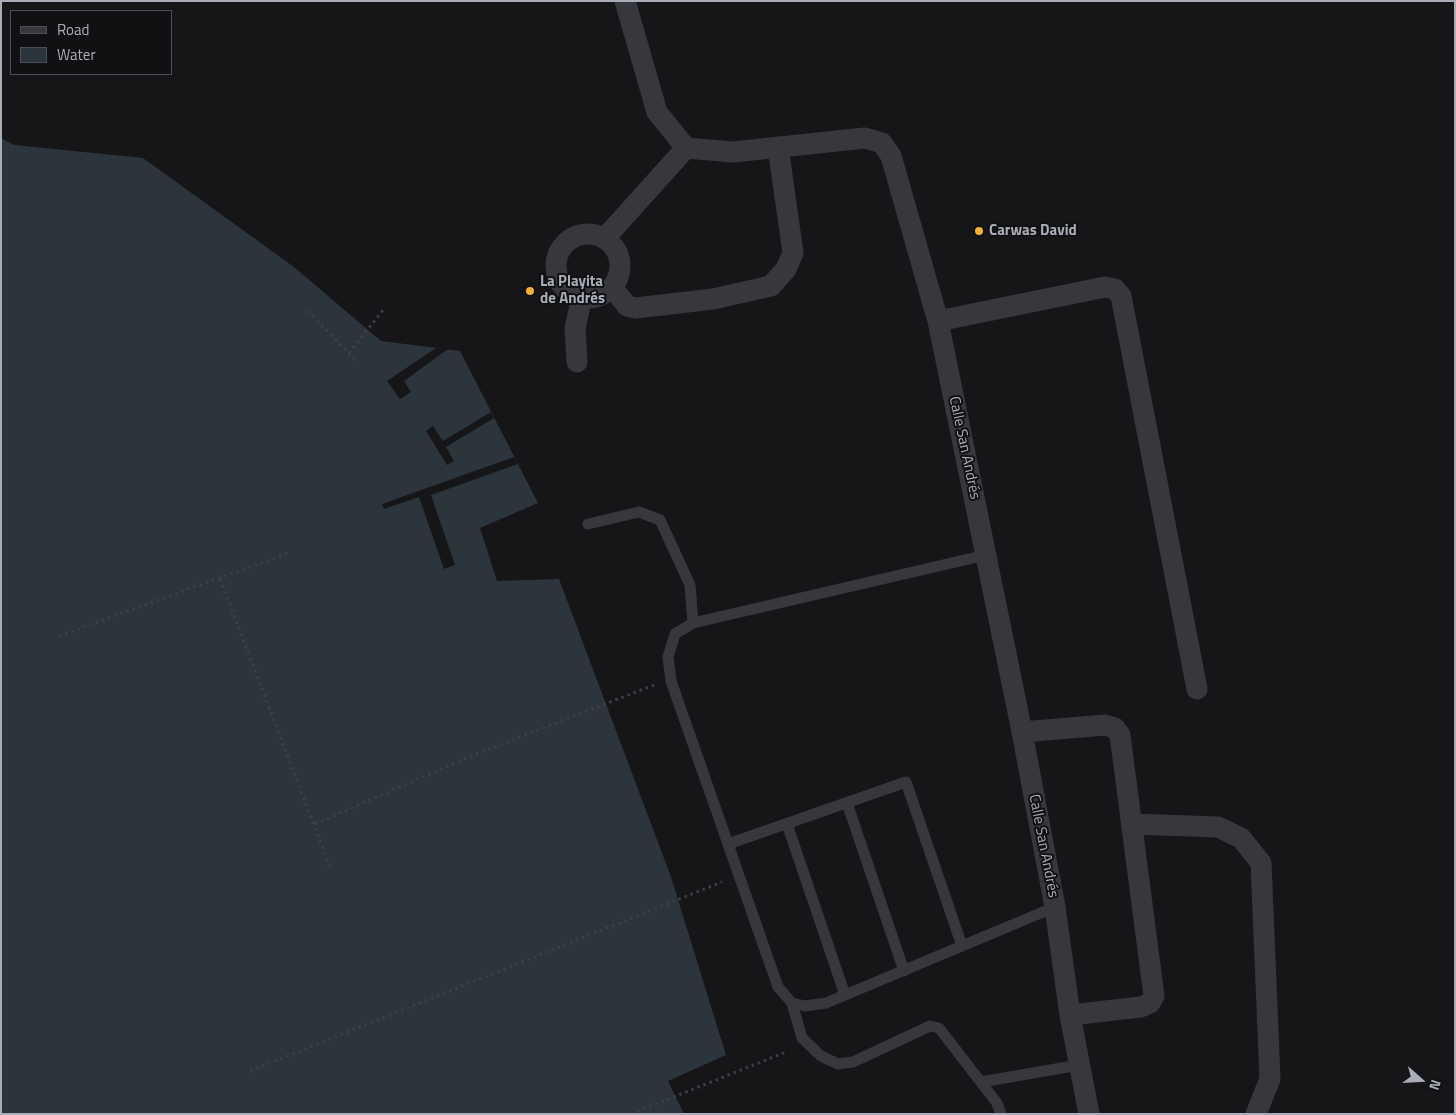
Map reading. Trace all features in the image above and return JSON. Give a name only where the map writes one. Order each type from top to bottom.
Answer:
[{"type":"street","points":[[605,238],[686,148],[657,112],[624,1]]},
{"type":"street","name":"Calle San Andrés","points":[[686,148],[733,152],[865,138],[882,143],[891,156],[938,321],[1022,732],[1055,907],[1070,1015],[1089,1114]]},
{"type":"street","points":[[612,287],[627,306],[636,308],[713,299],[771,286],[786,269],[793,253],[778,147]]},
{"type":"street","points":[[586,234],[605,238],[614,246],[620,267],[618,278],[612,287],[593,298],[582,298],[564,287],[556,269],[557,259],[567,242],[576,236],[586,234]]},
{"type":"street","points":[[938,321],[1105,287],[1115,289],[1121,296],[1197,690]]},
{"type":"street","points":[[577,362],[575,328],[582,298]]},
{"type":"street","points":[[1022,732],[1105,725],[1115,728],[1120,735],[1154,996],[1150,1003],[1141,1008],[1070,1015]]},
{"type":"street","points":[[1132,824],[1218,827],[1241,838],[1261,863],[1270,1080],[1256,1114]]},
{"type":"lane","points":[[588,524],[639,512],[660,520],[690,584],[693,623]]},
{"type":"lane","points":[[986,555],[693,623],[675,634],[668,657],[672,681],[778,987],[792,1003],[802,1038],[821,1056],[838,1064],[853,1062],[930,1026],[939,1028],[997,1103],[1001,1114]]},
{"type":"lane","points":[[728,844],[906,782],[962,946]]},
{"type":"lane","points":[[847,803],[904,971]]},
{"type":"lane","points":[[787,824],[846,995]]},
{"type":"lane","points":[[792,1003],[805,1006],[826,1003],[1055,907]]},
{"type":"lane","points":[[981,1082],[1079,1065]]},
{"type":"path","points":[[349,353],[382,310]]},
{"type":"path","points":[[308,311],[356,362]]},
{"type":"path","points":[[59,636],[288,553]]},
{"type":"path","points":[[220,579],[330,867]]},
{"type":"path","points":[[314,824],[466,758],[654,685]]},
{"type":"path","points":[[250,1072],[728,880]]},
{"type":"path","points":[[631,1114],[786,1052]]},
{"type":"water","points":[[1,138],[14,145],[143,158],[294,267],[381,341],[460,351],[538,503],[480,528],[497,581],[559,579],[671,877],[726,1055],[668,1081],[684,1114],[1,1114]]},
{"type":"pier","points":[[436,348],[448,349],[404,381],[411,392],[400,399],[387,381]]},
{"type":"pier","points":[[491,412],[494,418],[446,447],[454,461],[447,465],[426,431],[433,426],[443,441]]},
{"type":"pier","points":[[514,457],[518,464],[431,495],[455,565],[444,569],[419,497],[384,509],[382,504]]},
{"type":"place","name":"Carwas David","points":[[979,231]]},
{"type":"place","name":"La Playita de Andrés","points":[[530,291]]}]
